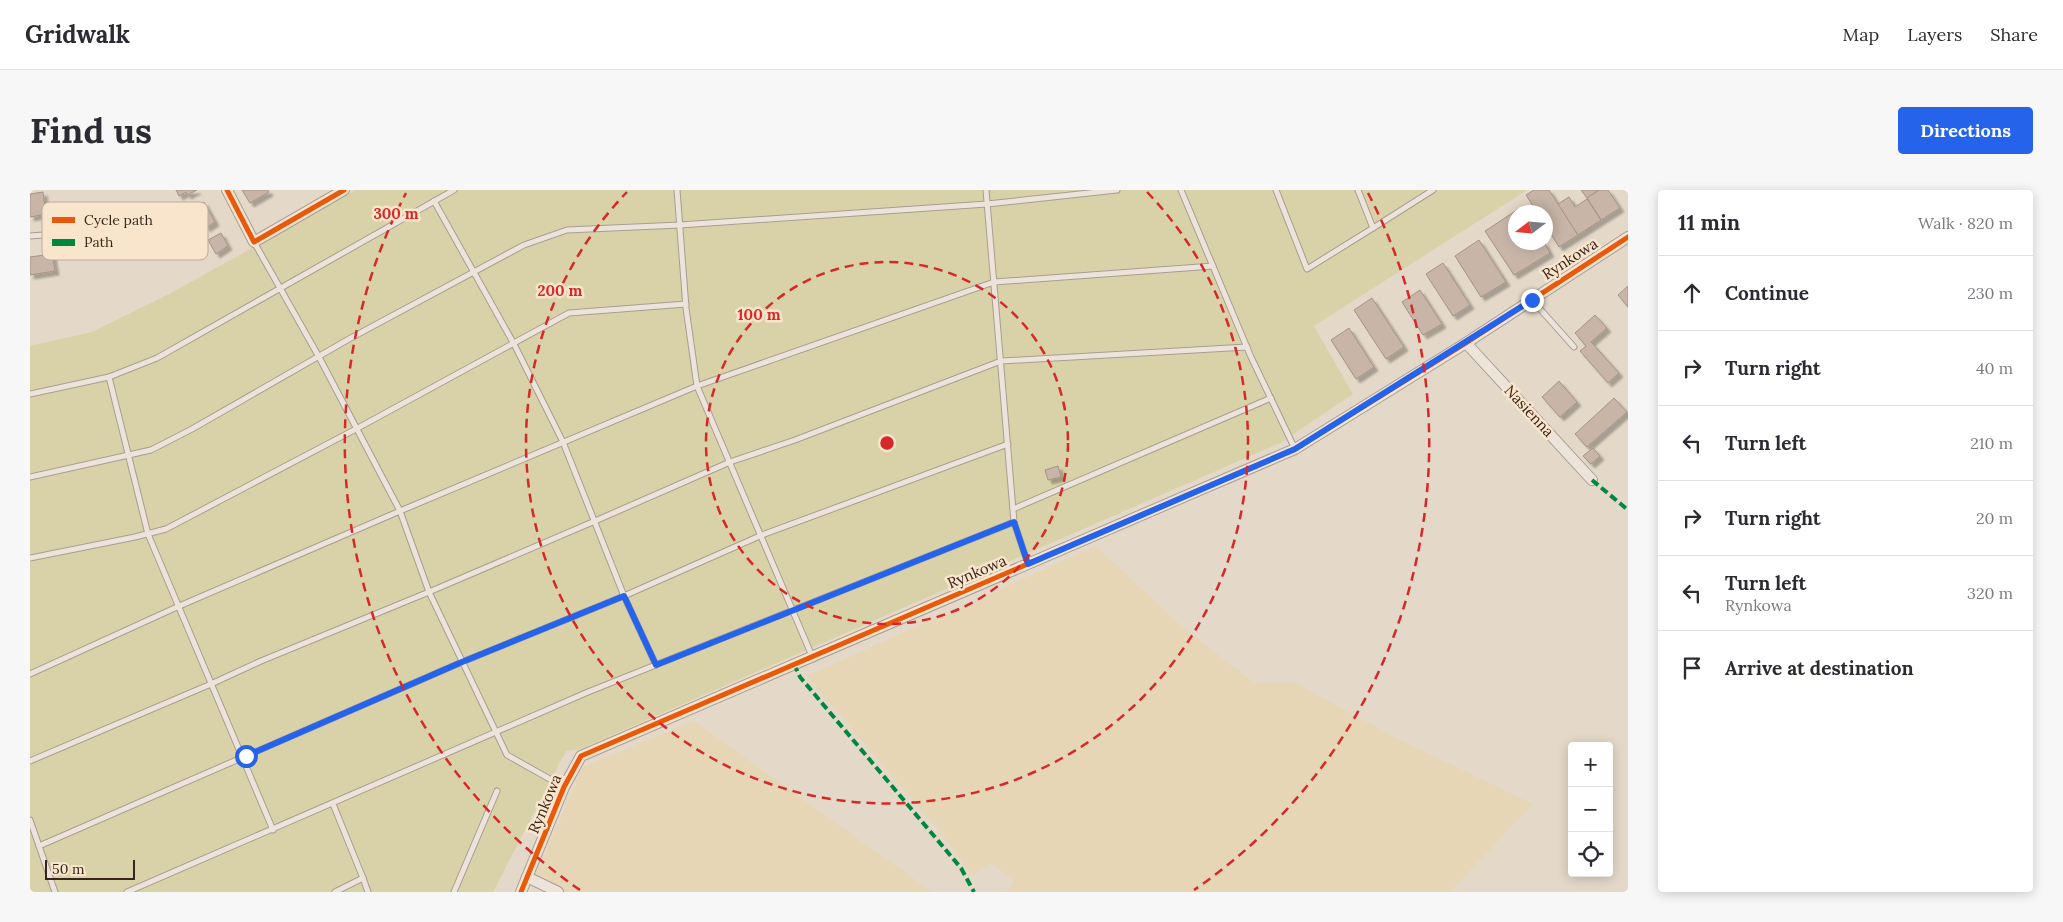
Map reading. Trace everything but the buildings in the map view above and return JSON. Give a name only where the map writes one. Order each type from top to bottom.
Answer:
[{"type":"street","points":[[227,190],[254,242],[344,190]]},
{"type":"street","name":"Rynkowa","points":[[521,892],[564,787],[581,756],[1295,449],[1532,300],[1628,236]]},
{"type":"street","name":"Nasienna","points":[[1466,342],[1592,480]]},
{"type":"street","points":[[527,877],[558,892]]},
{"type":"lane","points":[[30,394],[109,377],[157,358],[454,190]]},
{"type":"lane","points":[[677,190],[686,304],[697,386],[812,656]]},
{"type":"lane","points":[[986,190],[1014,522],[1028,564]]},
{"type":"lane","points":[[30,477],[151,450],[472,272],[524,245],[567,230],[680,225],[987,204],[1117,190]]},
{"type":"lane","points":[[1181,190],[1247,347],[1295,449]]},
{"type":"lane","points":[[1276,190],[1307,269],[1433,190]]},
{"type":"lane","points":[[1358,190],[1373,228]]},
{"type":"lane","points":[[434,201],[472,272],[514,344],[563,442],[624,596],[656,665]]},
{"type":"lane","points":[[254,242],[319,357],[400,511],[429,592],[507,755],[564,787]]},
{"type":"lane","points":[[30,674],[178,607],[400,511],[697,386],[994,282],[1213,266]]},
{"type":"lane","points":[[1532,300],[1574,347]]},
{"type":"lane","points":[[30,558],[166,529],[356,429],[569,313],[686,304]]},
{"type":"lane","points":[[30,761],[730,462],[795,440],[1001,360],[1247,347]]},
{"type":"lane","points":[[109,377],[148,534],[273,830]]},
{"type":"lane","points":[[1013,509],[1270,398]]},
{"type":"lane","points":[[39,846],[462,662],[624,596],[762,536],[1008,444]]},
{"type":"lane","points":[[127,892],[656,665],[1014,522]]},
{"type":"lane","points":[[454,892],[497,791]]},
{"type":"lane","points":[[333,804],[368,892]]},
{"type":"lane","points":[[30,820],[54,892]]},
{"type":"lane","points":[[335,892],[363,878]]},
{"type":"shaded area","points":[[356,190],[1527,190],[1314,326],[1353,394],[1280,443],[580,749],[566,751],[493,892],[30,892],[30,346],[92,332],[173,292]]},
{"type":"shaded area","points":[[1096,546],[1178,623],[1254,683],[1296,683],[1394,737],[1533,804],[1450,892],[1005,892],[1015,881],[991,863],[972,875],[944,837],[807,676]]},
{"type":"shaded area","points":[[694,721],[932,892],[564,892],[535,878],[583,767]]},
{"type":"marked path","points":[[1592,480],[1628,510]]},
{"type":"marked path","points":[[794,664],[800,677],[961,868],[974,892]]},
{"type":"cycle path","points":[[227,190],[254,242],[344,190]]},
{"type":"cycle path","points":[[521,892],[564,787],[581,756],[1295,449],[1466,343],[1628,237]]},
{"type":"route","points":[[246,756],[462,662],[624,596],[656,665],[1014,522],[1028,564],[1295,449],[1389,388],[1532,300]]}]
